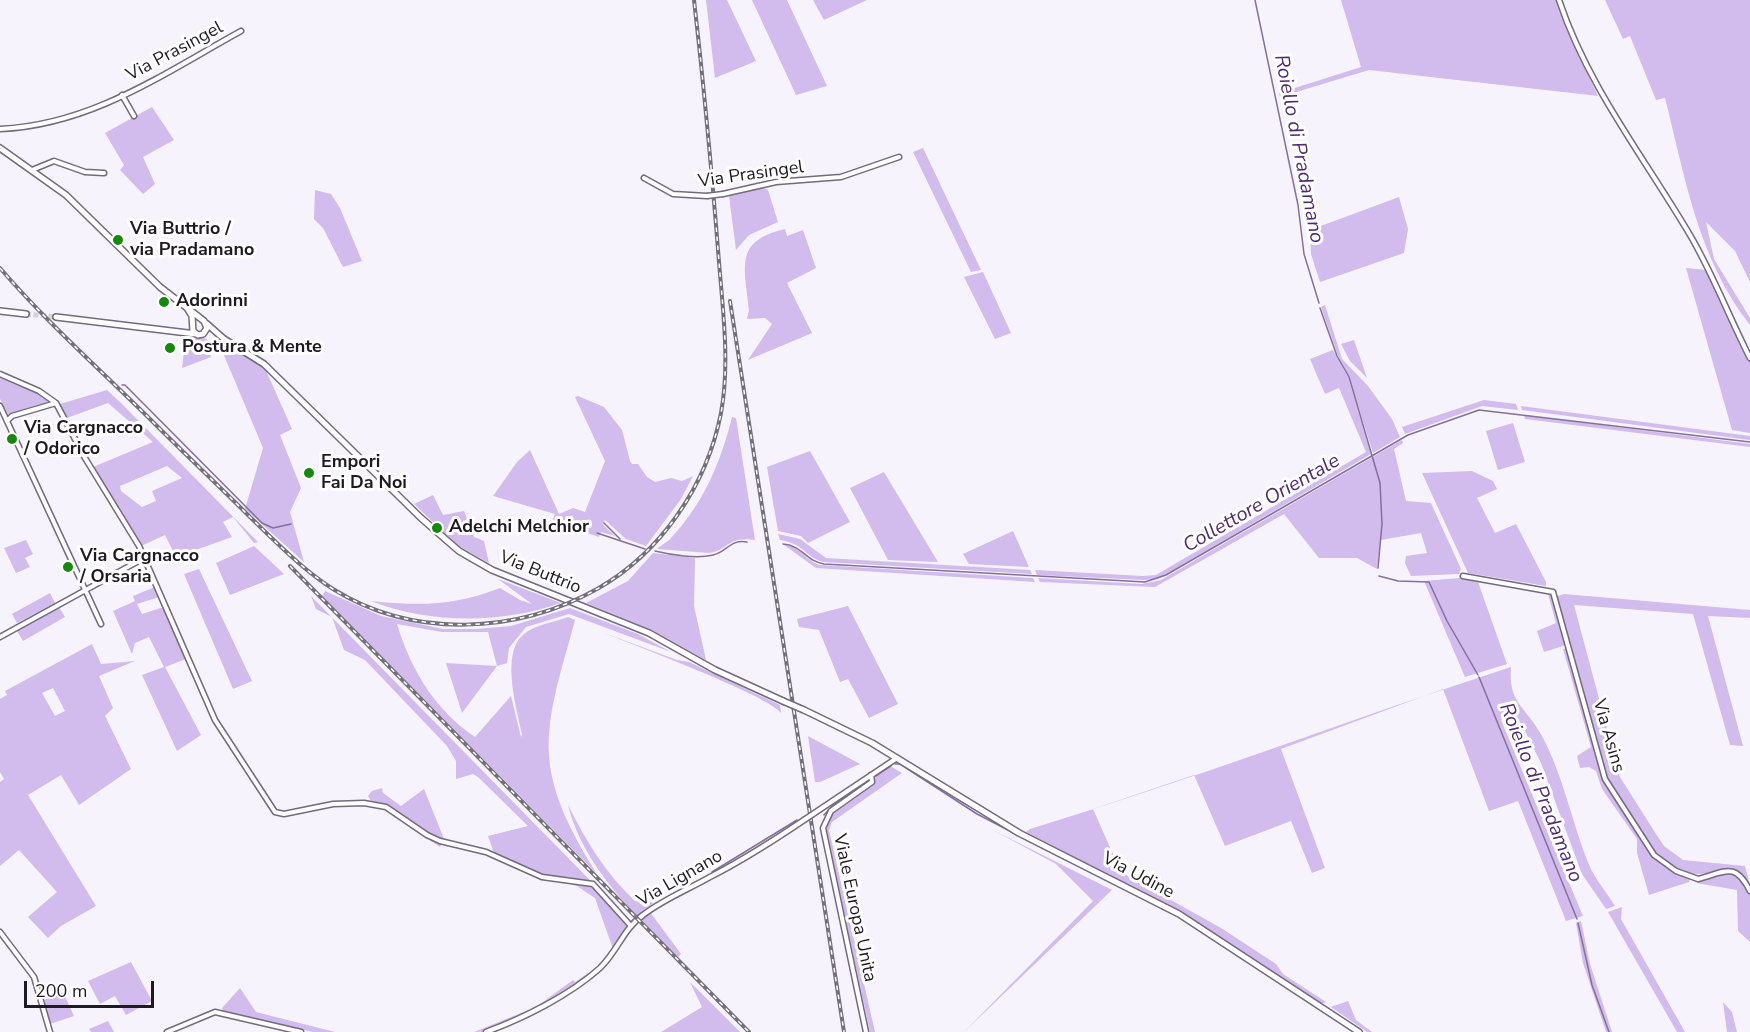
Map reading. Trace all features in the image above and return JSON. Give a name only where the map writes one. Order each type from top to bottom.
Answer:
[{"type":"street","points":[[1559,0],[1569,28],[1599,91],[1690,235],[1750,358]]},
{"type":"street","name":"Via Prasingel","points":[[0,129],[70,119],[122,95],[241,31]]},
{"type":"street","name":"Via Prasingel","points":[[122,95],[134,117]]},
{"type":"street","name":"Via Buttrio","points":[[0,148],[66,195],[160,287],[200,320],[224,339],[264,364],[451,545],[482,566],[649,633],[715,670],[804,710],[897,758]]},
{"type":"street","name":"Via Prasingel","points":[[644,178],[673,194],[707,196],[776,182],[841,177],[899,157]]},
{"type":"street","points":[[32,170],[54,161],[85,172],[104,173]]},
{"type":"street","points":[[187,308],[196,334]]},
{"type":"street","points":[[0,311],[26,314]]},
{"type":"street","name":"Via Buttrio","points":[[56,317],[203,334],[224,339]]},
{"type":"street","points":[[175,332],[200,320]]},
{"type":"street","points":[[203,334],[207,324]]},
{"type":"street","points":[[0,374],[39,391],[56,403],[85,458],[131,531],[215,720],[274,812],[284,813],[319,805],[348,803],[386,807],[427,836],[440,841],[486,852],[542,877],[592,884],[632,926]]},
{"type":"street","points":[[0,423],[7,422],[12,416],[56,403]]},
{"type":"street","points":[[0,406],[101,624]]},
{"type":"street","points":[[0,637],[144,558]]},
{"type":"street","name":"Via Asins","points":[[1463,576],[1553,592],[1602,769],[1620,803],[1654,855],[1665,864],[1698,879],[1723,871],[1735,871],[1743,877],[1750,891]]},
{"type":"street","name":"Via Lignano","points":[[486,1032],[534,1011],[593,973],[607,960],[641,915],[668,898],[756,852],[897,758]]},
{"type":"street","name":"Via Udine","points":[[897,758],[1009,827],[1179,914],[1359,1032]]},
{"type":"street","name":"Viale Europa Unita","points":[[866,1032],[823,828],[831,811],[872,782],[871,776]]},
{"type":"street","points":[[0,932],[30,970],[50,1032]]},
{"type":"street","points":[[167,1032],[215,1012],[301,1032]]},
{"type":"shaded area","points":[[706,0],[727,0],[756,61],[715,78]]},
{"type":"shaded area","points":[[752,0],[787,0],[827,86],[796,95]]},
{"type":"shaded area","points":[[813,0],[867,0],[824,20]]},
{"type":"shaded area","points":[[1341,0],[1557,0],[1569,33],[1598,96],[1369,70],[1280,97],[1279,93],[1361,67]]},
{"type":"shaded area","points":[[1605,0],[1750,0],[1750,282],[1735,251],[1706,222],[1714,259],[1750,318],[1750,325],[1732,300],[1706,245],[1687,187],[1665,98],[1656,100],[1630,36],[1623,39]]},
{"type":"shaded area","points":[[152,107],[174,140],[143,157],[155,184],[143,194],[120,170],[124,165],[105,133]]},
{"type":"shaded area","points":[[923,148],[981,270],[971,272],[913,152]]},
{"type":"shaded area","points":[[762,187],[768,190],[778,222],[749,235],[736,250],[729,196]]},
{"type":"shaded area","points":[[315,190],[331,194],[340,208],[362,261],[343,267],[323,228],[314,219]]},
{"type":"shaded area","points":[[1399,197],[1408,229],[1404,253],[1320,282],[1311,254],[1310,230]]},
{"type":"shaded area","points":[[785,229],[787,236],[803,230],[816,268],[787,283],[812,333],[748,360],[772,324],[765,318],[747,319],[749,310],[746,258],[757,241],[768,234]]},
{"type":"shaded area","points":[[1686,268],[1706,270],[1750,360],[1750,433],[1732,430]]},
{"type":"shaded area","points":[[983,272],[1011,333],[995,339],[964,277]]},
{"type":"shaded area","points":[[1325,305],[1342,359],[1368,386],[1392,419],[1400,437],[1373,453],[1349,377],[1338,356],[1321,307]]},
{"type":"shaded area","points":[[186,336],[207,339],[211,357],[182,368]]},
{"type":"shaded area","points":[[1354,340],[1367,378],[1350,361],[1341,344]]},
{"type":"shaded area","points":[[218,341],[237,348],[264,366],[292,429],[280,435],[301,488],[290,512],[304,562],[245,509],[263,448]]},
{"type":"shaded area","points":[[1333,350],[1348,377],[1371,454],[1158,579],[1037,575],[1035,570],[1156,575],[1366,452],[1339,388],[1325,394],[1310,359]]},
{"type":"shaded area","points":[[0,376],[48,397],[50,401],[8,414],[0,399]]},
{"type":"shaded area","points":[[107,390],[258,542],[254,543],[233,517],[223,522],[232,537],[176,557],[165,535],[141,546],[93,467],[153,442],[108,403],[67,418],[60,404]],"holes":[[[167,466],[182,478],[152,491],[156,501],[142,507],[121,491],[120,486]]]},
{"type":"shaded area","points":[[578,396],[604,407],[622,430],[630,461],[632,464],[638,464],[647,477],[655,482],[671,478],[682,481],[693,476],[681,499],[646,546],[626,539],[605,520],[603,525],[615,536],[601,532],[599,537],[552,522],[555,514],[493,496],[517,462],[530,450],[559,514],[573,508],[585,512],[605,461],[575,397]]},
{"type":"shaded area","points":[[1484,400],[1516,404],[1518,410],[1482,406],[1405,434],[1402,427]]},
{"type":"shaded area","points":[[1521,406],[1750,436],[1750,440],[1522,410]]},
{"type":"shaded area","points":[[1524,415],[1750,444],[1750,447],[1525,419]]},
{"type":"shaded area","points":[[732,417],[736,418],[755,540],[739,540],[709,553],[657,549],[669,540],[682,525],[701,497],[716,466]]},
{"type":"shaded area","points":[[1513,423],[1525,462],[1498,470],[1486,431]]},
{"type":"shaded area","points":[[1402,440],[1403,443],[1394,449],[1406,501],[1431,503],[1461,569],[1459,574],[1411,576],[1405,563],[1406,556],[1427,553],[1421,533],[1381,540],[1381,535],[1377,569],[1357,558],[1319,558],[1284,514],[1155,587],[1040,582],[1038,578],[1142,584],[1161,580]]},
{"type":"shaded area","points":[[810,451],[850,522],[808,543],[801,536],[778,531],[767,467]]},
{"type":"shaded area","points":[[1472,471],[1493,481],[1497,489],[1477,498],[1495,533],[1516,524],[1546,586],[1468,573],[1422,473]]},
{"type":"shaded area","points":[[884,472],[938,562],[888,560],[850,488]]},
{"type":"shaded area","points":[[433,495],[443,515],[464,511],[474,537],[484,541],[489,563],[457,545],[414,504]]},
{"type":"shaded area","points":[[1013,531],[1029,567],[969,564],[963,554]]},
{"type":"shaded area","points":[[778,534],[800,539],[826,558],[1030,570],[1032,574],[824,562],[789,542],[780,540]]},
{"type":"shaded area","points":[[26,540],[33,554],[25,558],[30,567],[16,573],[4,548]]},
{"type":"shaded area","points":[[784,545],[795,548],[820,565],[1033,578],[1035,582],[816,568]]},
{"type":"shaded area","points":[[254,546],[284,574],[230,595],[216,563]]},
{"type":"shaded area","points":[[653,553],[695,558],[694,606],[706,660],[650,629],[586,603],[628,581]]},
{"type":"shaded area","points":[[199,569],[252,681],[233,689],[184,574]]},
{"type":"shaded area","points":[[1460,578],[1478,582],[1507,664],[1465,677],[1424,581]]},
{"type":"shaded area","points":[[498,579],[561,603],[514,615],[466,618],[417,614],[371,601],[405,604],[437,603],[467,598],[500,588],[532,604]]},
{"type":"shaded area","points":[[155,587],[159,597],[137,604],[142,614],[164,607],[186,659],[165,667],[201,735],[177,751],[142,675],[164,667],[149,637],[135,643],[132,654],[113,611],[135,601],[133,596]]},
{"type":"shaded area","points":[[1512,587],[1551,594],[1566,645],[1544,652],[1537,631],[1556,623],[1548,594]]},
{"type":"shaded area","points":[[325,591],[381,616],[443,629],[511,626],[570,608],[638,634],[671,652],[569,614],[526,627],[509,648],[507,663],[497,666],[488,632],[442,632],[397,624],[409,657],[426,688],[436,702],[461,726],[475,737],[511,696],[521,737],[512,682],[513,654],[517,643],[524,634],[539,626],[568,617],[575,620],[553,705],[549,756],[555,787],[566,818],[597,874],[322,596]]},
{"type":"shaded area","points":[[50,593],[55,603],[17,623],[12,614]]},
{"type":"shaded area","points":[[1564,594],[1750,610],[1750,618],[1708,616],[1743,746],[1730,745],[1693,614],[1574,605],[1620,777],[1664,846],[1683,860],[1745,866],[1750,885],[1743,875],[1736,871],[1728,869],[1691,874],[1680,871],[1669,864],[1647,842],[1618,799],[1606,773],[1557,601],[1558,596]]},
{"type":"shaded area","points":[[311,596],[331,617],[316,609]]},
{"type":"shaded area","points":[[848,606],[898,704],[869,718],[848,679],[840,682],[819,630],[799,627],[797,619]]},
{"type":"shaded area","points":[[59,607],[65,617],[23,641],[17,631]]},
{"type":"shaded area","points":[[332,618],[631,922],[613,949],[595,898],[577,886],[525,869],[494,853],[488,836],[528,826],[478,777],[473,774],[456,779],[456,761],[447,746],[365,660],[344,650]]},
{"type":"shaded area","points":[[604,633],[677,660],[689,662],[780,705],[781,713],[771,705],[727,683]]},
{"type":"shaded area","points":[[92,644],[101,664],[135,661],[99,676],[113,708],[105,716],[131,769],[79,805],[61,775],[28,795],[96,906],[61,926],[48,938],[28,917],[57,892],[19,850],[0,866],[0,782],[4,779],[0,772],[0,699],[7,695],[5,691]],"holes":[[[53,688],[65,711],[55,716],[42,693]]]},
{"type":"shaded area","points":[[1567,648],[1609,790],[1655,857],[1690,879],[1689,882],[1649,895],[1637,853],[1637,839],[1602,789],[1596,771],[1589,767],[1580,768],[1577,756],[1591,747],[1563,649]]},
{"type":"shaded area","points":[[446,663],[497,666],[462,713]]},
{"type":"shaded area","points":[[1511,667],[1512,689],[1515,697],[1536,726],[1550,752],[1590,867],[1615,906],[1606,909],[1582,874],[1541,763],[1522,725],[1513,714],[1501,720],[1583,916],[1566,921],[1518,801],[1489,811],[1443,689]]},
{"type":"shaded area","points":[[1425,696],[1281,749],[1325,868],[1312,873],[1291,821],[1225,846],[1194,776]]},
{"type":"shaded area","points":[[808,736],[860,764],[820,782],[815,782]]},
{"type":"shaded area","points":[[890,766],[902,773],[832,822],[829,830],[875,1032],[870,1032],[826,829],[828,821],[837,808],[873,784],[876,775]]},
{"type":"shaded area","points":[[1194,775],[1194,776],[1093,809]]},
{"type":"shaded area","points":[[382,788],[383,793],[401,806],[424,789],[444,839],[440,847],[425,837],[427,834],[396,810],[371,801],[368,796],[372,791]]},
{"type":"shaded area","points":[[568,805],[597,856],[615,880],[635,901],[655,902],[637,916],[595,865],[579,836]]},
{"type":"shaded area","points":[[1093,809],[1121,872],[1221,928],[1276,964],[1283,974],[1326,1002],[1322,1004],[1178,911],[1026,832]]},
{"type":"shaded area","points":[[991,829],[1112,890],[964,1032],[1093,901],[1056,864]]},
{"type":"shaded area","points":[[1727,872],[1741,876],[1750,895],[1750,942],[1738,931],[1737,890],[1696,883]]},
{"type":"shaded area","points":[[1622,907],[1621,919],[1685,1032],[1677,1032],[1608,912]]},
{"type":"shaded area","points":[[650,912],[681,954],[678,957],[641,919]]},
{"type":"shaded area","points":[[1581,921],[1590,964],[1612,1032],[1606,1032],[1583,963],[1576,923]]},
{"type":"shaded area","points":[[131,962],[152,1001],[126,1015],[115,996],[100,1004],[88,981]]},
{"type":"shaded area","points":[[588,973],[589,979],[520,1022],[490,1031],[474,1032],[536,1007],[573,980],[575,982]]},
{"type":"shaded area","points":[[690,982],[740,1032],[661,1032],[702,1007]]},
{"type":"shaded area","points":[[240,988],[256,1012],[335,1032],[313,1032],[223,1012],[222,1008]]},
{"type":"shaded area","points":[[63,992],[74,1016],[50,1024],[44,1000]]},
{"type":"shaded area","points":[[1348,1001],[1356,1020],[1372,1032],[1367,1032],[1331,1007]]},
{"type":"shaded area","points":[[1723,1002],[1732,1012],[1737,1032],[1727,1032]]},
{"type":"shaded area","points":[[108,1021],[114,1032],[91,1032],[89,1029]]},
{"type":"waterway","name":"Roiello di Pradamano","points":[[1255,0],[1298,205],[1304,254],[1319,303]]},
{"type":"waterway","name":"Roiello di Pradamano","points":[[1320,308],[1337,356],[1349,377],[1380,483],[1382,524],[1378,568]]},
{"type":"waterway","name":"Collettore Orientale","points":[[122,385],[125,385],[262,523],[273,528],[291,524]]},
{"type":"waterway","name":"Collettore Orientale","points":[[783,544],[795,547],[818,563],[824,564],[1145,582],[1166,575],[1408,435],[1479,410],[1750,442]]},
{"type":"waterway","points":[[604,523],[620,539]]},
{"type":"waterway","name":"Collettore Orientale","points":[[597,533],[645,549]]},
{"type":"waterway","name":"Collettore Orientale","points":[[655,551],[699,557],[718,553],[736,542],[747,542]]},
{"type":"waterway","name":"Roiello di Pradamano","points":[[1379,576],[1398,581],[1429,582],[1447,621],[1478,675]]},
{"type":"waterway","name":"Roiello di Pradamano","points":[[1479,677],[1577,919]]},
{"type":"waterway","points":[[895,764],[900,764],[977,814],[1068,861]]},
{"type":"waterway","points":[[876,776],[891,766]]},
{"type":"waterway","points":[[824,815],[832,806],[869,781]]},
{"type":"waterway","points":[[712,872],[797,820]]},
{"type":"waterway","name":"Roiello di Pradamano","points":[[1578,923],[1592,985],[1609,1032]]},
{"type":"tunnel","points":[[26,314],[56,317]]},
{"type":"railway","points":[[0,268],[57,329],[270,536],[300,564],[333,589],[364,605],[397,616],[431,623],[465,625],[499,622],[533,615],[566,604],[597,589],[620,574],[661,536],[678,515],[705,466],[721,413],[725,376],[724,319],[694,0]]},
{"type":"railway","points":[[730,301],[844,1032]]},
{"type":"railway","points":[[290,566],[749,1032]]},
{"type":"place","name":"Via Buttrio / via Pradamano","points":[[118,240]]},
{"type":"place","name":"Adorinni","points":[[164,302]]},
{"type":"place","name":"Postura & Mente","points":[[170,348]]},
{"type":"place","name":"Via Cargnacco / Odorico","points":[[12,439]]},
{"type":"place","name":"Empori Fai Da Noi","points":[[309,473]]},
{"type":"place","name":"Adelchi Melchior","points":[[437,528]]},
{"type":"place","name":"Via Cargnacco / Orsaria","points":[[68,567]]}]
